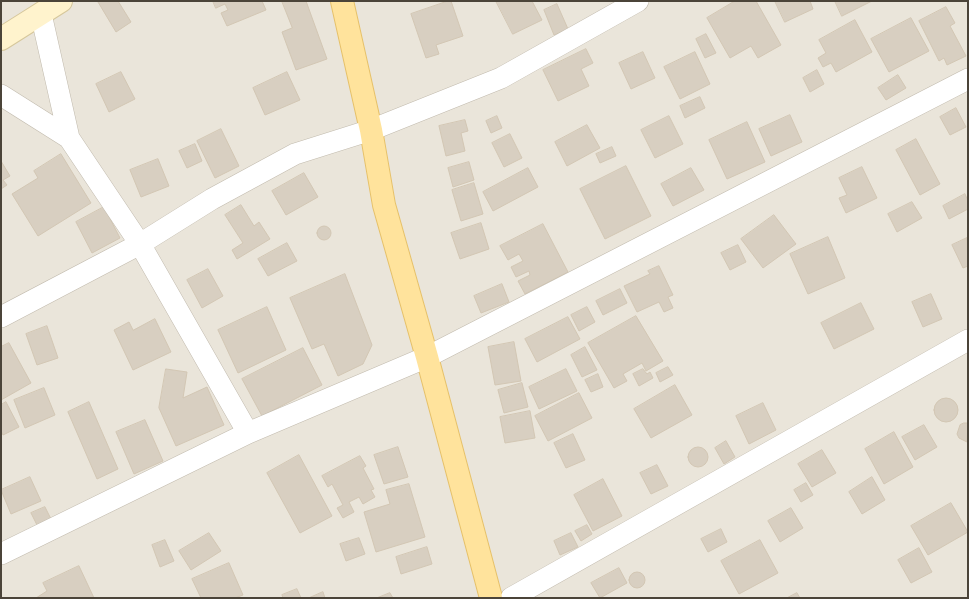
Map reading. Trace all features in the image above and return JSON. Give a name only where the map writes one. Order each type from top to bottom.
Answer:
[{"type":"main road","points":[[342,1],[371,130],[384,205],[427,357],[491,598]]},
{"type":"street","points":[[1,39],[62,1]]},
{"type":"street","points":[[1,317],[140,244],[212,199],[295,154],[371,130],[501,78],[638,1]]},
{"type":"street","points":[[41,14],[69,138],[140,244],[248,433]]},
{"type":"street","points":[[1,554],[248,433],[427,357],[968,79]]},
{"type":"street","points":[[1,95],[69,138]]},
{"type":"street","points":[[511,598],[968,340]]},
{"type":"shaded area","points":[[1,1],[968,1],[968,598],[1,598]]},
{"type":"building","points":[[118,1],[131,22],[116,32],[98,2]]},
{"type":"building","points":[[213,1],[262,1],[266,10],[227,26],[221,13],[228,10],[225,4],[216,8]]},
{"type":"building","points":[[282,1],[306,1],[327,59],[296,70],[282,32],[292,28]]},
{"type":"building","points":[[451,1],[463,36],[436,45],[439,54],[426,58],[411,14]]},
{"type":"building","points":[[496,1],[532,1],[542,20],[513,34]]},
{"type":"building","points":[[735,1],[756,1],[781,45],[758,58],[751,46],[730,58],[707,18]]},
{"type":"building","points":[[775,1],[810,1],[813,9],[785,22]]},
{"type":"building","points":[[835,1],[872,1],[842,16]]},
{"type":"building","points":[[557,4],[568,29],[554,35],[544,10]]},
{"type":"building","points":[[946,7],[955,23],[950,26],[966,56],[947,65],[944,58],[939,61],[919,21]]},
{"type":"building","points":[[911,18],[929,51],[889,72],[871,39]]},
{"type":"building","points":[[855,20],[872,52],[836,72],[831,63],[823,67],[818,58],[826,53],[819,40]]},
{"type":"building","points":[[706,34],[716,53],[705,58],[696,39]]},
{"type":"building","points":[[586,49],[593,63],[581,69],[589,86],[558,101],[543,70]]},
{"type":"building","points":[[643,52],[655,78],[631,89],[619,63]]},
{"type":"building","points":[[695,52],[710,84],[680,99],[664,67]]},
{"type":"building","points":[[817,70],[824,84],[810,92],[803,78]]},
{"type":"building","points":[[121,72],[135,99],[109,112],[96,84]]},
{"type":"building","points":[[287,72],[300,100],[265,115],[253,88]]},
{"type":"building","points":[[898,75],[906,88],[886,100],[878,88]]},
{"type":"building","points":[[700,97],[705,108],[685,118],[680,106]]},
{"type":"building","points":[[956,108],[966,127],[950,135],[940,117]]},
{"type":"building","points":[[790,115],[802,142],[771,156],[759,129]]},
{"type":"building","points":[[497,116],[502,128],[491,133],[486,121]]},
{"type":"building","points":[[669,116],[683,144],[655,158],[641,130]]},
{"type":"building","points":[[465,120],[468,131],[461,133],[465,151],[446,156],[439,126]]},
{"type":"building","points":[[747,122],[765,162],[727,179],[709,140]]},
{"type":"building","points":[[587,125],[600,148],[567,166],[555,142]]},
{"type":"building","points":[[221,129],[239,166],[215,178],[197,141]]},
{"type":"building","points":[[510,134],[522,158],[504,167],[492,143]]},
{"type":"building","points":[[916,139],[940,184],[920,195],[896,150]]},
{"type":"building","points":[[195,144],[202,161],[187,168],[179,151]]},
{"type":"building","points":[[612,147],[616,156],[600,163],[596,154]]},
{"type":"building","points":[[61,154],[91,203],[38,236],[12,194],[38,178],[34,171]]},
{"type":"building","points":[[158,159],[169,186],[141,197],[130,170]]},
{"type":"building","points":[[1,161],[10,176],[3,180],[7,185],[1,189]]},
{"type":"building","points":[[469,162],[474,180],[453,187],[448,168]]},
{"type":"building","points":[[626,166],[651,216],[605,239],[580,189]]},
{"type":"building","points":[[862,167],[877,198],[846,213],[839,198],[847,195],[839,178]]},
{"type":"building","points":[[528,168],[538,187],[493,211],[483,192]]},
{"type":"building","points":[[691,168],[704,190],[673,206],[661,184]]},
{"type":"building","points":[[304,173],[318,197],[286,215],[272,191]]},
{"type":"building","points":[[474,183],[483,214],[461,221],[452,190]]},
{"type":"building","points":[[965,194],[968,201],[968,209],[949,219],[943,206]]},
{"type":"building","points":[[912,202],[922,218],[897,232],[888,214]]},
{"type":"building","points":[[241,205],[254,226],[259,222],[270,239],[237,259],[232,250],[243,243],[225,215]]},
{"type":"building","points":[[104,207],[120,238],[92,253],[76,222]]},
{"type":"building","points":[[774,215],[796,244],[763,268],[741,239]]},
{"type":"building","points":[[481,223],[489,249],[460,259],[451,233]]},
{"type":"building","points":[[543,224],[568,272],[525,294],[518,281],[530,275],[529,271],[516,277],[511,267],[523,261],[519,254],[508,260],[500,246]]},
{"type":"building","points":[[324,226],[329,228],[331,233],[329,238],[324,240],[319,238],[317,233],[319,228]]},
{"type":"building","points":[[828,237],[845,278],[808,294],[790,254]]},
{"type":"building","points":[[967,238],[968,266],[963,268],[952,245]]},
{"type":"building","points":[[287,243],[297,261],[268,276],[258,259]]},
{"type":"building","points":[[738,245],[746,262],[730,270],[721,253]]},
{"type":"building","points":[[659,266],[673,295],[668,297],[673,308],[664,312],[659,302],[637,312],[624,286],[650,274],[648,271]]},
{"type":"building","points":[[208,269],[223,296],[202,308],[187,280]]},
{"type":"building","points":[[345,274],[372,345],[363,364],[338,376],[324,344],[312,349],[290,298]]},
{"type":"building","points":[[502,284],[509,302],[481,313],[474,296]]},
{"type":"building","points":[[620,289],[627,303],[603,315],[596,301]]},
{"type":"building","points":[[931,294],[942,319],[923,327],[912,302]]},
{"type":"building","points":[[861,303],[874,329],[834,349],[821,323]]},
{"type":"building","points":[[267,307],[286,350],[238,373],[218,330]]},
{"type":"building","points":[[587,307],[595,322],[579,331],[571,315]]},
{"type":"building","points":[[636,316],[663,361],[646,371],[642,363],[623,374],[627,381],[614,388],[588,343]]},
{"type":"building","points":[[568,317],[580,339],[537,362],[525,339]]},
{"type":"building","points":[[155,319],[171,352],[133,370],[114,330],[129,322],[133,330]]},
{"type":"building","points":[[47,326],[58,358],[37,365],[26,334]]},
{"type":"building","points":[[514,342],[521,381],[495,385],[488,347]]},
{"type":"building","points":[[9,343],[31,383],[1,400],[1,347]]},
{"type":"building","points":[[585,347],[597,370],[582,377],[571,355]]},
{"type":"building","points":[[303,348],[322,385],[262,416],[242,379]]},
{"type":"building","points":[[668,367],[673,375],[660,382],[656,373]]},
{"type":"building","points":[[166,369],[187,372],[183,398],[207,387],[224,425],[176,446],[159,408]]},
{"type":"building","points":[[566,369],[577,391],[539,409],[529,387]]},
{"type":"building","points":[[643,369],[647,374],[650,372],[653,378],[639,386],[633,374]]},
{"type":"building","points":[[598,374],[603,387],[591,392],[585,380]]},
{"type":"building","points":[[522,383],[528,407],[504,413],[498,390]]},
{"type":"building","points":[[675,385],[692,415],[651,438],[634,409]]},
{"type":"building","points":[[44,388],[55,415],[25,428],[14,400]]},
{"type":"building","points":[[579,393],[592,418],[548,441],[535,416]]},
{"type":"building","points":[[946,398],[954,402],[958,410],[954,418],[946,422],[938,418],[934,410],[938,402]]},
{"type":"building","points":[[6,402],[19,427],[3,435],[1,431],[1,405]]},
{"type":"building","points":[[89,402],[118,469],[97,479],[68,412]]},
{"type":"building","points":[[763,403],[776,430],[749,444],[736,416]]},
{"type":"building","points":[[530,411],[535,438],[505,443],[500,417]]},
{"type":"building","points":[[145,420],[163,461],[134,474],[116,432]]},
{"type":"building","points":[[968,423],[967,442],[959,438],[957,434],[960,425]]},
{"type":"building","points":[[924,425],[937,447],[915,460],[902,437]]},
{"type":"building","points":[[894,432],[913,467],[884,484],[865,449]]},
{"type":"building","points":[[573,434],[585,460],[566,468],[554,443]]},
{"type":"building","points":[[726,441],[735,457],[724,464],[715,448]]},
{"type":"building","points":[[398,447],[408,477],[384,484],[374,455]]},
{"type":"building","points":[[698,447],[705,450],[708,457],[705,464],[698,467],[691,464],[688,457],[691,450]]},
{"type":"building","points":[[822,450],[836,473],[812,487],[798,464]]},
{"type":"building","points":[[299,455],[332,516],[300,533],[267,473]]},
{"type":"building","points":[[360,456],[366,466],[363,468],[374,489],[371,490],[375,497],[363,504],[359,497],[349,502],[354,512],[343,518],[337,508],[343,505],[332,484],[328,487],[322,476]]},
{"type":"building","points":[[657,465],[668,486],[651,494],[640,473]]},
{"type":"building","points":[[30,477],[41,501],[11,514],[1,490]]},
{"type":"building","points":[[872,477],[885,500],[862,514],[849,492]]},
{"type":"building","points":[[603,479],[622,516],[593,531],[574,495]]},
{"type":"building","points":[[806,483],[813,495],[801,502],[794,490]]},
{"type":"building","points":[[409,484],[425,537],[376,552],[364,512],[390,504],[386,490]]},
{"type":"building","points":[[951,503],[968,532],[928,555],[911,526]]},
{"type":"building","points":[[45,507],[52,521],[38,527],[31,513]]},
{"type":"building","points":[[791,508],[803,528],[780,542],[768,521]]},
{"type":"building","points":[[587,525],[592,534],[581,541],[575,531]]},
{"type":"building","points":[[721,529],[727,542],[708,552],[701,539]]},
{"type":"building","points":[[209,533],[221,551],[191,570],[179,551]]},
{"type":"building","points":[[571,533],[578,547],[560,555],[554,541]]},
{"type":"building","points":[[359,538],[365,554],[346,561],[340,544]]},
{"type":"building","points":[[165,540],[174,561],[160,567],[152,545]]},
{"type":"building","points":[[760,540],[778,573],[739,594],[721,561]]},
{"type":"building","points":[[427,547],[432,564],[401,574],[396,557]]},
{"type":"building","points":[[919,548],[932,572],[911,583],[898,560]]},
{"type":"building","points":[[229,563],[243,595],[235,598],[201,598],[192,579]]},
{"type":"building","points":[[79,566],[94,598],[36,598],[47,591],[43,583]]},
{"type":"building","points":[[619,568],[627,583],[600,598],[591,583]]},
{"type":"building","points":[[637,572],[644,577],[645,580],[640,587],[637,588],[630,583],[629,580],[634,573]]},
{"type":"building","points":[[297,589],[301,598],[283,598],[282,595]]},
{"type":"building","points":[[323,592],[325,598],[309,598]]},
{"type":"building","points":[[390,593],[393,598],[377,598]]},
{"type":"building","points":[[797,593],[800,598],[787,598]]}]
